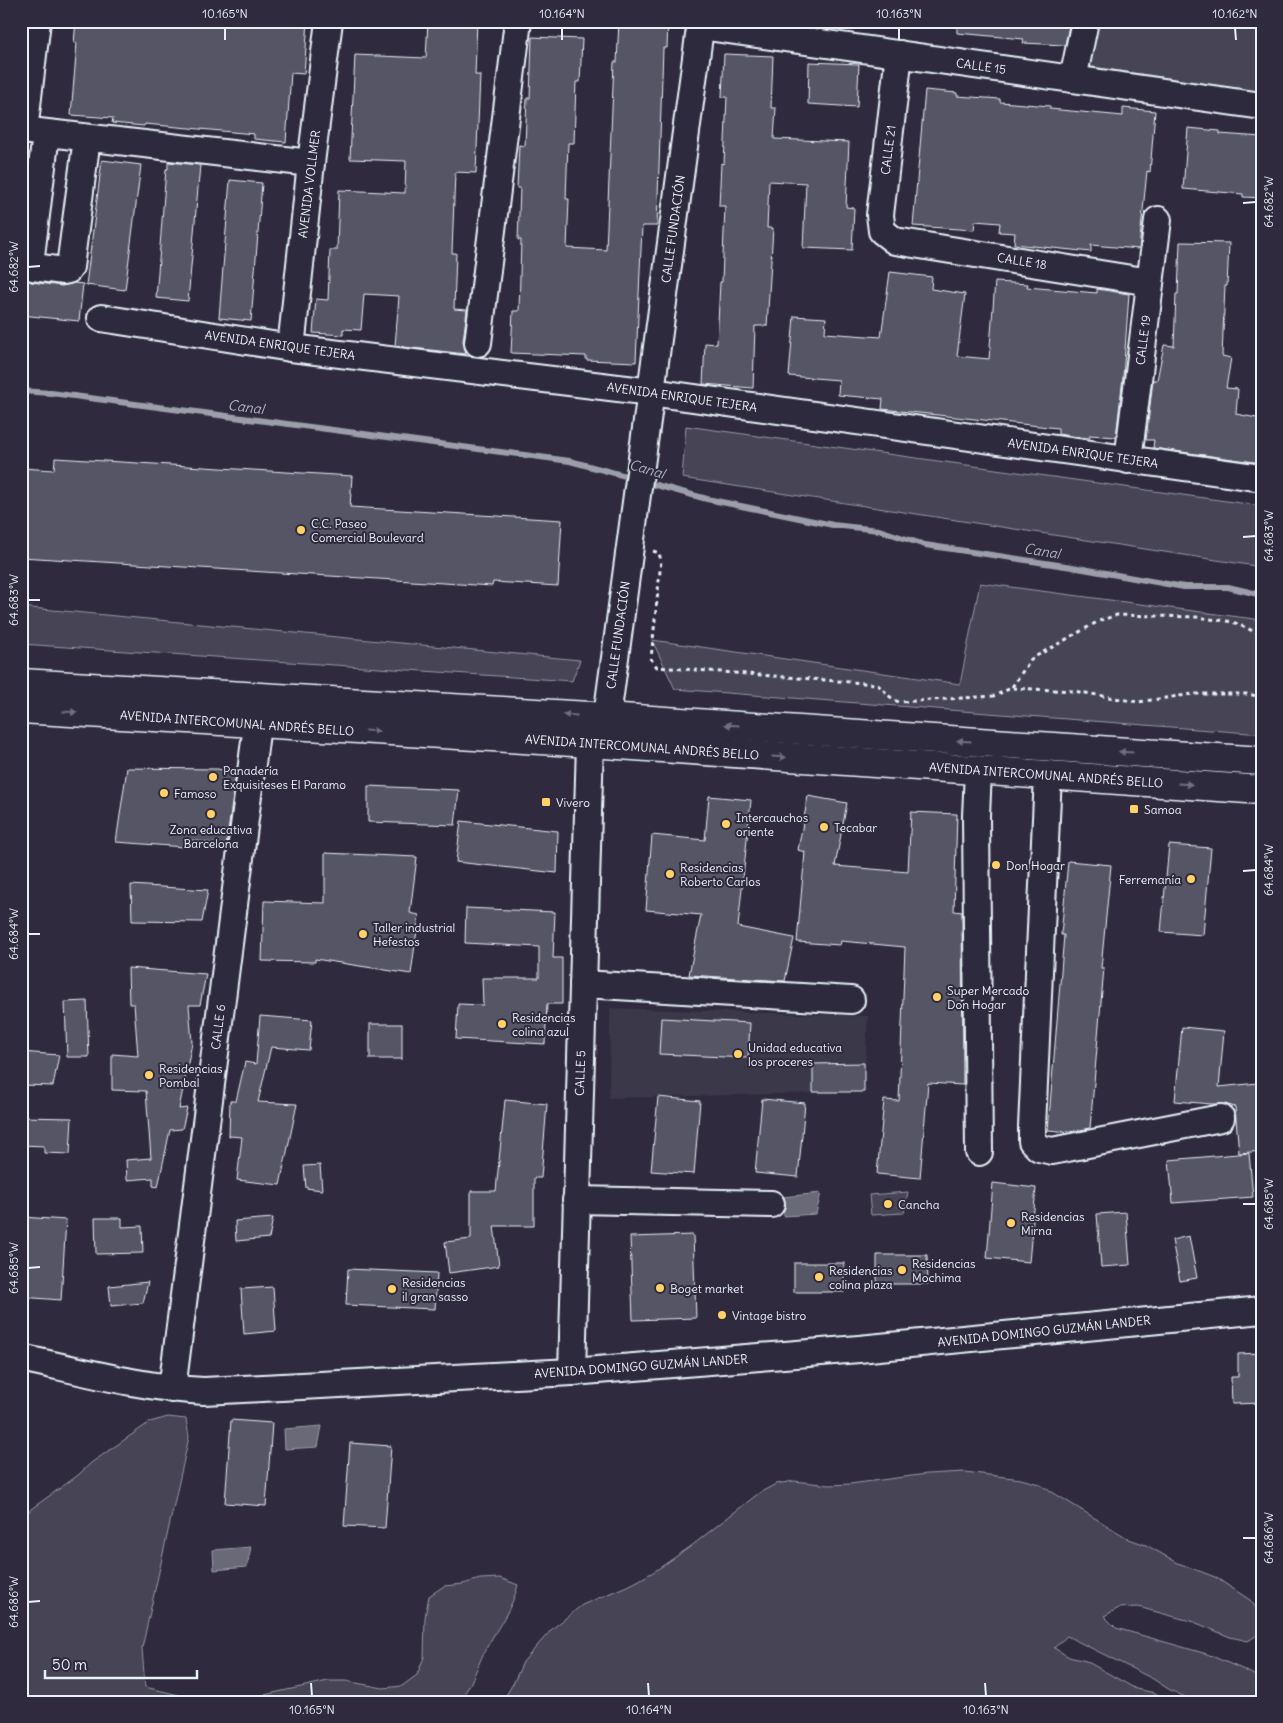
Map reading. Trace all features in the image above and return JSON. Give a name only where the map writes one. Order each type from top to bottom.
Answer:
[{"type":"main road","points":[[21,682],[608,717],[1262,761]]},
{"type":"main road","name":"AVENIDA INTERCOMUNAL ANDRÉS BELLO","points":[[21,709],[257,725],[590,743],[1262,790]]},
{"type":"street","points":[[37,21],[31,132],[30,264],[33,267],[64,271],[70,267],[87,138]]},
{"type":"street","name":"AVENIDA VOLLMER","points":[[290,348],[329,21]]},
{"type":"street","points":[[478,343],[518,21]]},
{"type":"street","points":[[1073,79],[1085,21]]},
{"type":"street","name":"CALLE 15","points":[[700,24],[1262,106]]},
{"type":"street","name":"CALLE FUNDACIÓN","points":[[608,717],[700,24]]},
{"type":"street","name":"CALLE 21","points":[[894,240],[882,231],[880,215],[899,54]]},
{"type":"street","points":[[31,132],[311,163]]},
{"type":"street","name":"CALLE 19","points":[[1128,460],[1158,220]]},
{"type":"street","name":"CALLE 18","points":[[894,240],[1150,282]]},
{"type":"street","name":"AVENIDA ENRIQUE TEJERA","points":[[101,318],[290,348],[651,392],[1262,478]]},
{"type":"street","name":"CALLE 6","points":[[172,1390],[257,725]]},
{"type":"street","name":"CALLE 5","points":[[572,1372],[590,743]]},
{"type":"street","points":[[978,771],[976,816],[979,1152]]},
{"type":"street","points":[[1048,775],[1032,1141],[1040,1148],[1052,1151],[1220,1118]]},
{"type":"street","points":[[583,984],[851,1000]]},
{"type":"street","points":[[576,1200],[771,1204]]},
{"type":"street","name":"AVENIDA DOMINGO GUZMÁN LANDER","points":[[21,1358],[138,1384],[172,1390],[204,1392],[572,1372],[859,1349],[1262,1310]]},
{"type":"path","points":[[632,535],[659,553],[661,561],[651,659],[657,667],[876,684],[885,689],[890,698],[899,702],[994,696],[1011,688],[1074,691],[1138,702],[1193,694],[1247,694],[1262,697]]},
{"type":"path","points":[[1011,688],[1031,659],[1100,621],[1117,615],[1196,617],[1233,622],[1262,635]]},
{"type":"shaded area","points":[[1096,21],[1262,21],[1262,92],[1086,66]]},
{"type":"shaded area","points":[[686,426],[1262,506],[1262,567],[682,478]]},
{"type":"shaded area","points":[[980,583],[1262,620],[1262,734],[675,689],[652,640],[960,684]]},
{"type":"shaded area","points":[[21,607],[580,660],[572,681],[21,644]]},
{"type":"shaded area","name":"Unidad educativa los proceres","points":[[610,1008],[868,1016],[864,1092],[609,1098]]},
{"type":"shaded area","name":"Cancha","points":[[908,1192],[904,1213],[871,1215],[869,1195]]},
{"type":"shaded area","points":[[168,1417],[186,1419],[189,1437],[142,1648],[145,1687],[200,1700],[219,1700],[255,1697],[328,1681],[346,1681],[383,1688],[402,1686],[417,1675],[424,1657],[425,1617],[429,1596],[444,1586],[463,1584],[480,1579],[500,1578],[518,1585],[509,1609],[483,1654],[471,1683],[457,1702],[21,1702],[21,1522],[31,1509],[77,1476],[91,1463],[150,1422]]},
{"type":"shaded area","points":[[965,1472],[1021,1479],[1039,1484],[1129,1539],[1146,1545],[1178,1563],[1215,1577],[1250,1600],[1261,1614],[1262,1632],[1248,1641],[1230,1637],[1194,1622],[1138,1607],[1119,1608],[1104,1616],[1116,1628],[1207,1654],[1262,1679],[1262,1702],[1196,1702],[1067,1636],[1054,1648],[1069,1657],[1086,1661],[1136,1689],[1155,1693],[1170,1702],[502,1702],[523,1662],[552,1629],[582,1605],[634,1583],[655,1571],[690,1547],[759,1493],[776,1484],[794,1481],[830,1485],[850,1484],[927,1474]]},
{"type":"water","points":[[821,1193],[816,1214],[784,1216],[782,1197]]},
{"type":"water","points":[[322,1426],[318,1447],[285,1449],[284,1429]]},
{"type":"water","points":[[251,1547],[247,1567],[214,1570],[213,1550]]},
{"type":"building","points":[[76,21],[308,21],[304,74],[291,73],[286,142],[254,139],[254,134],[145,124],[144,126],[112,123],[113,118],[71,115],[77,43],[74,43]]},
{"type":"building","points":[[428,21],[477,21],[475,75],[480,75],[476,173],[455,172],[452,253],[456,253],[454,309],[467,310],[463,341],[466,354],[395,346],[399,296],[364,294],[361,330],[343,329],[343,335],[313,333],[316,299],[328,300],[330,250],[337,250],[339,190],[405,193],[406,161],[350,159],[355,55],[426,58]]},
{"type":"building","points":[[619,21],[668,21],[667,48],[663,48],[657,226],[642,226],[636,362],[586,360],[586,356],[511,353],[513,311],[519,311],[521,240],[518,240],[520,188],[517,188],[519,145],[525,146],[527,98],[530,98],[532,37],[582,39],[580,82],[576,82],[574,143],[568,143],[566,199],[569,199],[567,248],[606,250],[614,62],[617,62]]},
{"type":"building","points":[[957,21],[1070,21],[1065,45],[1023,43],[1024,39],[957,33]]},
{"type":"building","points":[[724,54],[773,56],[771,108],[776,108],[774,139],[849,142],[846,207],[854,208],[852,250],[803,248],[806,183],[769,181],[767,228],[773,228],[767,326],[755,326],[753,388],[703,384],[705,343],[717,344],[720,282],[722,282],[725,206],[719,206],[721,163],[724,164],[727,97],[722,97]]},
{"type":"building","points":[[809,62],[859,64],[857,107],[808,104]]},
{"type":"building","points":[[925,90],[957,93],[957,96],[1000,99],[1000,102],[1050,106],[1050,109],[1123,116],[1123,108],[1155,111],[1150,172],[1147,171],[1139,249],[1091,245],[1091,252],[1014,244],[1015,233],[999,232],[1000,223],[975,221],[974,230],[913,226]]},
{"type":"building","points":[[1188,128],[1220,131],[1220,134],[1262,137],[1262,198],[1243,197],[1243,194],[1183,189]]},
{"type":"building","points":[[102,160],[141,165],[125,290],[86,285]]},
{"type":"building","points":[[168,162],[200,165],[188,301],[156,298]]},
{"type":"building","points":[[230,180],[262,183],[251,321],[219,318]]},
{"type":"building","points":[[1180,242],[1229,243],[1222,356],[1231,358],[1226,388],[1238,389],[1236,414],[1262,419],[1262,463],[1153,448],[1154,440],[1146,440],[1153,380],[1157,380],[1164,345],[1174,346]]},
{"type":"building","points":[[890,272],[932,277],[931,289],[965,294],[957,356],[989,359],[995,282],[1028,284],[1027,287],[1097,293],[1097,289],[1129,294],[1123,377],[1116,437],[1090,435],[1090,438],[1078,437],[1058,434],[1058,428],[882,409],[883,399],[838,395],[839,380],[789,376],[794,316],[826,318],[825,333],[881,337]]},
{"type":"building","points":[[21,277],[31,282],[62,286],[74,283],[83,284],[79,321],[21,315]]},
{"type":"building","points":[[55,458],[352,476],[350,507],[562,520],[558,586],[493,582],[492,586],[21,557],[21,468],[54,470]]},
{"type":"building","points":[[127,768],[218,769],[236,774],[226,846],[185,839],[184,847],[116,842]]},
{"type":"building","points":[[368,786],[459,790],[455,825],[368,822]]},
{"type":"building","points":[[709,796],[751,800],[738,927],[794,938],[785,981],[689,975],[701,915],[646,910],[652,835],[705,840]]},
{"type":"building","points":[[808,796],[847,803],[835,866],[908,872],[911,812],[957,814],[954,911],[962,912],[963,1085],[928,1083],[920,1178],[877,1174],[884,1100],[899,1101],[905,947],[841,941],[840,945],[797,942],[805,852],[798,850]]},
{"type":"building","points":[[461,821],[558,831],[557,873],[456,862]]},
{"type":"building","points":[[1169,845],[1211,848],[1203,935],[1161,932]]},
{"type":"building","points":[[325,853],[417,857],[410,913],[419,915],[411,974],[315,959],[315,962],[262,961],[264,901],[325,903]]},
{"type":"building","points":[[1068,861],[1111,865],[1101,968],[1104,968],[1090,1128],[1070,1132],[1048,1130]]},
{"type":"building","points":[[131,885],[208,890],[202,922],[132,921]]},
{"type":"building","points":[[466,908],[555,912],[553,958],[562,958],[562,1004],[547,1004],[545,1044],[456,1039],[458,1004],[483,1005],[482,978],[539,978],[539,947],[465,943]]},
{"type":"building","points":[[128,968],[206,974],[200,1005],[189,1005],[192,1043],[179,1109],[187,1108],[182,1129],[170,1130],[158,1187],[153,1186],[153,1178],[127,1180],[126,1160],[151,1158],[146,1091],[112,1090],[112,1054],[138,1056],[134,1004],[129,1004]]},
{"type":"building","points":[[87,1001],[89,1057],[67,1057],[65,1002]]},
{"type":"building","points":[[260,1016],[312,1020],[309,1050],[271,1047],[258,1102],[297,1104],[280,1185],[237,1180],[242,1137],[229,1136],[230,1101],[236,1101],[245,1062],[256,1064]]},
{"type":"building","points":[[661,1018],[750,1023],[748,1058],[659,1054]]},
{"type":"building","points":[[370,1024],[402,1024],[402,1059],[370,1059]]},
{"type":"building","points":[[1182,1027],[1224,1031],[1219,1087],[1258,1083],[1262,1151],[1239,1153],[1235,1107],[1225,1104],[1175,1101]]},
{"type":"building","points":[[21,1052],[59,1055],[53,1086],[21,1085]]},
{"type":"building","points":[[864,1063],[864,1092],[813,1092],[813,1064]]},
{"type":"building","points":[[658,1097],[700,1101],[694,1174],[651,1171]]},
{"type":"building","points":[[762,1099],[805,1103],[798,1177],[755,1173]]},
{"type":"building","points":[[505,1100],[547,1104],[541,1178],[534,1178],[534,1226],[494,1226],[499,1266],[449,1273],[445,1242],[471,1239],[471,1191],[496,1191]]},
{"type":"building","points":[[21,1117],[72,1118],[70,1154],[44,1153],[44,1146],[21,1145]]},
{"type":"building","points":[[1249,1153],[1253,1197],[1173,1203],[1169,1160]]},
{"type":"building","points":[[320,1165],[322,1190],[306,1188],[304,1166]]},
{"type":"building","name":"Residencias Mirna","points":[[993,1183],[1036,1188],[1029,1262],[987,1258]]},
{"type":"building","points":[[1126,1212],[1130,1265],[1101,1267],[1097,1214]]},
{"type":"building","points":[[21,1217],[66,1220],[61,1300],[21,1297]]},
{"type":"building","points":[[95,1218],[122,1218],[122,1227],[142,1226],[143,1253],[96,1254]]},
{"type":"building","points":[[273,1218],[269,1238],[236,1241],[235,1221]]},
{"type":"building","points":[[693,1235],[696,1318],[633,1320],[630,1237]]},
{"type":"building","points":[[1189,1236],[1197,1278],[1180,1281],[1172,1240]]},
{"type":"building","name":"Residencias Mochima","points":[[877,1255],[927,1255],[928,1284],[877,1284]]},
{"type":"building","name":"Residencias colina plaza","points":[[794,1263],[844,1263],[844,1292],[794,1292]]},
{"type":"building","name":"Residencias il gran sasso","points":[[348,1269],[437,1273],[435,1309],[346,1305]]},
{"type":"building","points":[[148,1282],[143,1303],[111,1306],[109,1286]]},
{"type":"building","points":[[273,1287],[276,1331],[244,1334],[241,1289]]},
{"type":"building","points":[[1262,1353],[1262,1403],[1232,1404],[1231,1377],[1238,1377],[1238,1354]]},
{"type":"building","points":[[231,1420],[272,1423],[266,1506],[225,1503]]},
{"type":"building","points":[[350,1443],[391,1446],[385,1528],[344,1526]]},
{"type":"waterway","name":"Canal","points":[[21,391],[51,393],[570,461],[633,478]]},
{"type":"waterway","name":"Canal","points":[[645,482],[707,499],[833,525],[879,530],[925,545],[1072,567],[1184,587],[1228,587],[1262,595]]},
{"type":"place","name":"C.C. Paseo Comercial Boulevard","points":[[301,530]]},
{"type":"place","name":"Panadería Exquisiteses El Paramo","points":[[213,777]]},
{"type":"place","name":"Famoso","points":[[164,793]]},
{"type":"place","name":"Vivero","points":[[546,802]]},
{"type":"place","name":"Samoa","points":[[1134,809]]},
{"type":"place","name":"Zona educativa Barcelona","points":[[211,814]]},
{"type":"place","name":"Intercauchos oriente","points":[[726,824]]},
{"type":"place","name":"Tecabar","points":[[824,827]]},
{"type":"place","name":"Don Hogar","points":[[996,865]]},
{"type":"place","name":"Residencias Roberto Carlos","points":[[670,874]]},
{"type":"place","name":"Ferremanía","points":[[1191,879]]},
{"type":"place","name":"Taller industrial Hefestos","points":[[363,934]]},
{"type":"place","name":"Super Mercado Don Hogar","points":[[937,997]]},
{"type":"place","name":"Residencias colina azul","points":[[502,1024]]},
{"type":"place","name":"Unidad educativa los proceres","points":[[738,1054]]},
{"type":"place","name":"Residencias Pombal","points":[[149,1075]]},
{"type":"place","name":"Cancha","points":[[888,1204]]},
{"type":"place","name":"Residencias Mirna","points":[[1011,1223]]},
{"type":"place","name":"Residencias Mochima","points":[[902,1270]]},
{"type":"place","name":"Residencias colina plaza","points":[[819,1277]]},
{"type":"place","name":"Boget market","points":[[660,1288]]},
{"type":"place","name":"Residencias il gran sasso","points":[[392,1289]]},
{"type":"place","name":"Vintage bistro","points":[[722,1315]]}]
